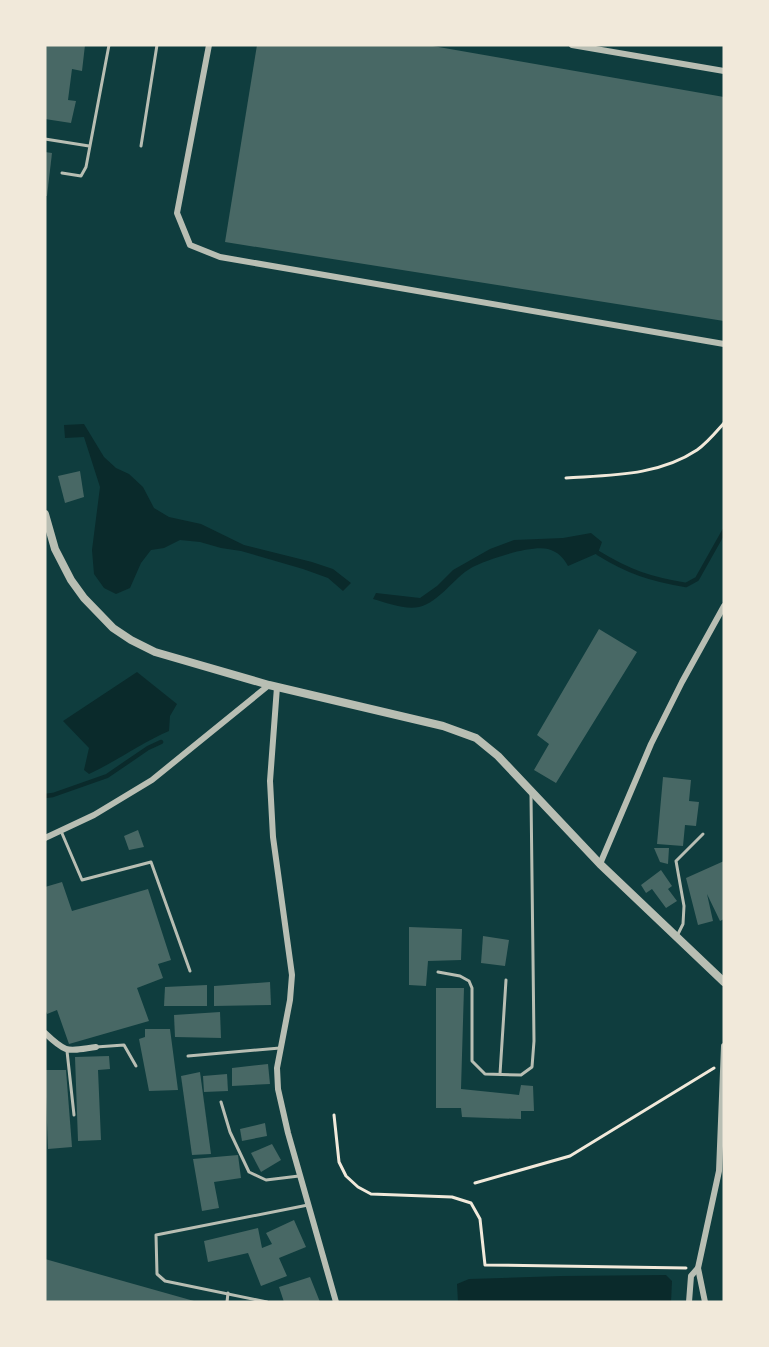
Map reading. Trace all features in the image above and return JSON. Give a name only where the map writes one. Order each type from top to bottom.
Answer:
[{"type":"street","points":[[209,45],[177,213],[190,245],[220,257],[724,344]]},
{"type":"street","points":[[572,45],[724,71]]},
{"type":"street","points":[[45,514],[55,549],[71,580],[84,598],[113,628],[131,640],[155,652],[273,686],[443,726],[476,738],[498,756],[600,864],[724,982]]},
{"type":"street","points":[[600,864],[651,744],[724,606]]},
{"type":"street","points":[[45,838],[94,815],[152,780],[273,686]]},
{"type":"street","points":[[273,686],[270,781],[273,837],[292,975],[291,1000],[277,1068],[278,1089],[288,1133],[336,1302]]},
{"type":"street","points":[[45,1033],[58,1046],[67,1051],[96,1047]]},
{"type":"street","points":[[705,1302],[698,1268],[719,1171],[724,1046]]},
{"type":"street","points":[[689,1302],[691,1276],[698,1268]]},
{"type":"lane","points":[[62,173],[81,176],[86,167],[109,45]]},
{"type":"lane","points":[[141,146],[157,45]]},
{"type":"lane","points":[[45,140],[90,146]]},
{"type":"lane","points":[[438,972],[460,975],[469,981],[472,988],[472,1061],[485,1074],[521,1075],[532,1067],[534,1041],[531,790]]},
{"type":"lane","points":[[61,831],[82,880],[151,862],[190,971]]},
{"type":"lane","points":[[676,937],[683,924],[684,906],[676,861],[703,834]]},
{"type":"lane","points":[[500,1075],[506,980]]},
{"type":"lane","points":[[96,1047],[124,1045],[135,1066]]},
{"type":"lane","points":[[188,1056],[280,1048]]},
{"type":"lane","points":[[67,1051],[74,1115]]},
{"type":"lane","points":[[221,1102],[230,1132],[249,1172],[266,1180],[301,1175]]},
{"type":"lane","points":[[267,1302],[165,1281],[157,1274],[156,1235],[310,1205]]},
{"type":"lane","points":[[227,1302],[228,1293]]},
{"type":"path","points":[[566,478],[639,473],[665,466],[699,448],[724,423]]},
{"type":"path","points":[[475,1183],[570,1156],[723,1062]]},
{"type":"path","points":[[334,1115],[339,1162],[346,1176],[358,1188],[371,1194],[452,1197],[471,1203],[480,1219],[485,1265],[698,1268]]},
{"type":"water","points":[[84,424],[104,457],[116,468],[129,474],[143,487],[154,508],[169,517],[201,524],[244,545],[333,569],[351,583],[343,591],[328,578],[303,569],[241,551],[180,540],[164,548],[151,550],[141,563],[130,588],[116,594],[104,588],[94,574],[92,550],[100,487],[84,437],[65,438],[64,425]]},
{"type":"water","points":[[591,533],[602,542],[598,553],[568,566],[560,555],[552,550],[531,549],[498,557],[471,568],[426,605],[414,608],[402,607],[373,599],[376,593],[420,598],[437,586],[453,570],[490,549],[514,540],[563,538]]},
{"type":"water","points":[[137,672],[177,704],[170,716],[169,731],[89,774],[84,770],[89,748],[63,721]]},
{"type":"water","points":[[666,1275],[672,1281],[671,1302],[458,1302],[457,1284],[469,1279]]},
{"type":"building","points":[[45,45],[85,45],[82,71],[72,69],[68,100],[76,101],[71,123],[45,119]]},
{"type":"building","points":[[257,45],[427,45],[724,97],[724,321],[225,242]]},
{"type":"building","points":[[45,152],[52,153],[47,196],[45,196]]},
{"type":"building","points":[[80,471],[84,497],[65,503],[58,476]]},
{"type":"building","points":[[599,629],[637,652],[556,783],[534,770],[549,744],[537,735]]},
{"type":"building","points":[[663,777],[691,780],[689,801],[699,802],[696,826],[685,825],[683,846],[657,844]]},
{"type":"building","points":[[138,830],[144,847],[129,850],[124,836]]},
{"type":"building","points":[[654,848],[669,848],[668,864],[660,862]]},
{"type":"building","points":[[724,861],[724,919],[720,921],[707,894],[713,921],[698,925],[686,878]]},
{"type":"building","points":[[661,870],[672,886],[668,889],[677,901],[666,908],[652,889],[646,893],[641,885]]},
{"type":"building","points":[[62,882],[72,911],[148,889],[171,960],[158,964],[163,978],[137,988],[149,1021],[69,1044],[57,1010],[47,1014],[45,1009],[45,887]]},
{"type":"building","points":[[409,927],[462,929],[461,960],[428,961],[426,986],[409,985]]},
{"type":"building","points":[[483,936],[509,940],[505,966],[481,963]]},
{"type":"building","points":[[270,982],[271,1005],[214,1006],[214,986]]},
{"type":"building","points":[[207,985],[207,1006],[164,1006],[165,987]]},
{"type":"building","points":[[436,988],[464,988],[461,1089],[519,1095],[521,1085],[533,1086],[534,1111],[521,1111],[521,1119],[462,1117],[461,1108],[436,1108]]},
{"type":"building","points":[[220,1012],[221,1038],[175,1037],[174,1015]]},
{"type":"building","points":[[145,1029],[170,1029],[178,1090],[149,1091],[139,1039],[145,1037]]},
{"type":"building","points":[[109,1056],[110,1069],[98,1070],[101,1140],[78,1141],[75,1057]]},
{"type":"building","points":[[268,1064],[270,1084],[232,1086],[232,1068]]},
{"type":"building","points":[[45,1070],[66,1070],[72,1147],[48,1149]]},
{"type":"building","points":[[200,1072],[211,1154],[192,1155],[181,1076]]},
{"type":"building","points":[[227,1074],[228,1091],[204,1092],[203,1076]]},
{"type":"building","points":[[265,1123],[267,1136],[242,1141],[240,1129]]},
{"type":"building","points":[[272,1144],[281,1160],[261,1172],[251,1153]]},
{"type":"building","points":[[238,1155],[241,1178],[214,1182],[219,1208],[202,1211],[193,1159]]},
{"type":"building","points":[[294,1220],[306,1247],[279,1258],[287,1276],[261,1286],[248,1253],[208,1262],[204,1241],[258,1228],[262,1248],[272,1244],[266,1233]]},
{"type":"building","points":[[45,1259],[194,1301],[194,1302],[45,1302]]},
{"type":"building","points":[[310,1277],[320,1302],[284,1302],[279,1287]]},
{"type":"waterway","points":[[598,553],[640,574],[686,585],[697,579],[724,531]]},
{"type":"waterway","points":[[45,796],[107,776],[148,748],[161,742]]}]
